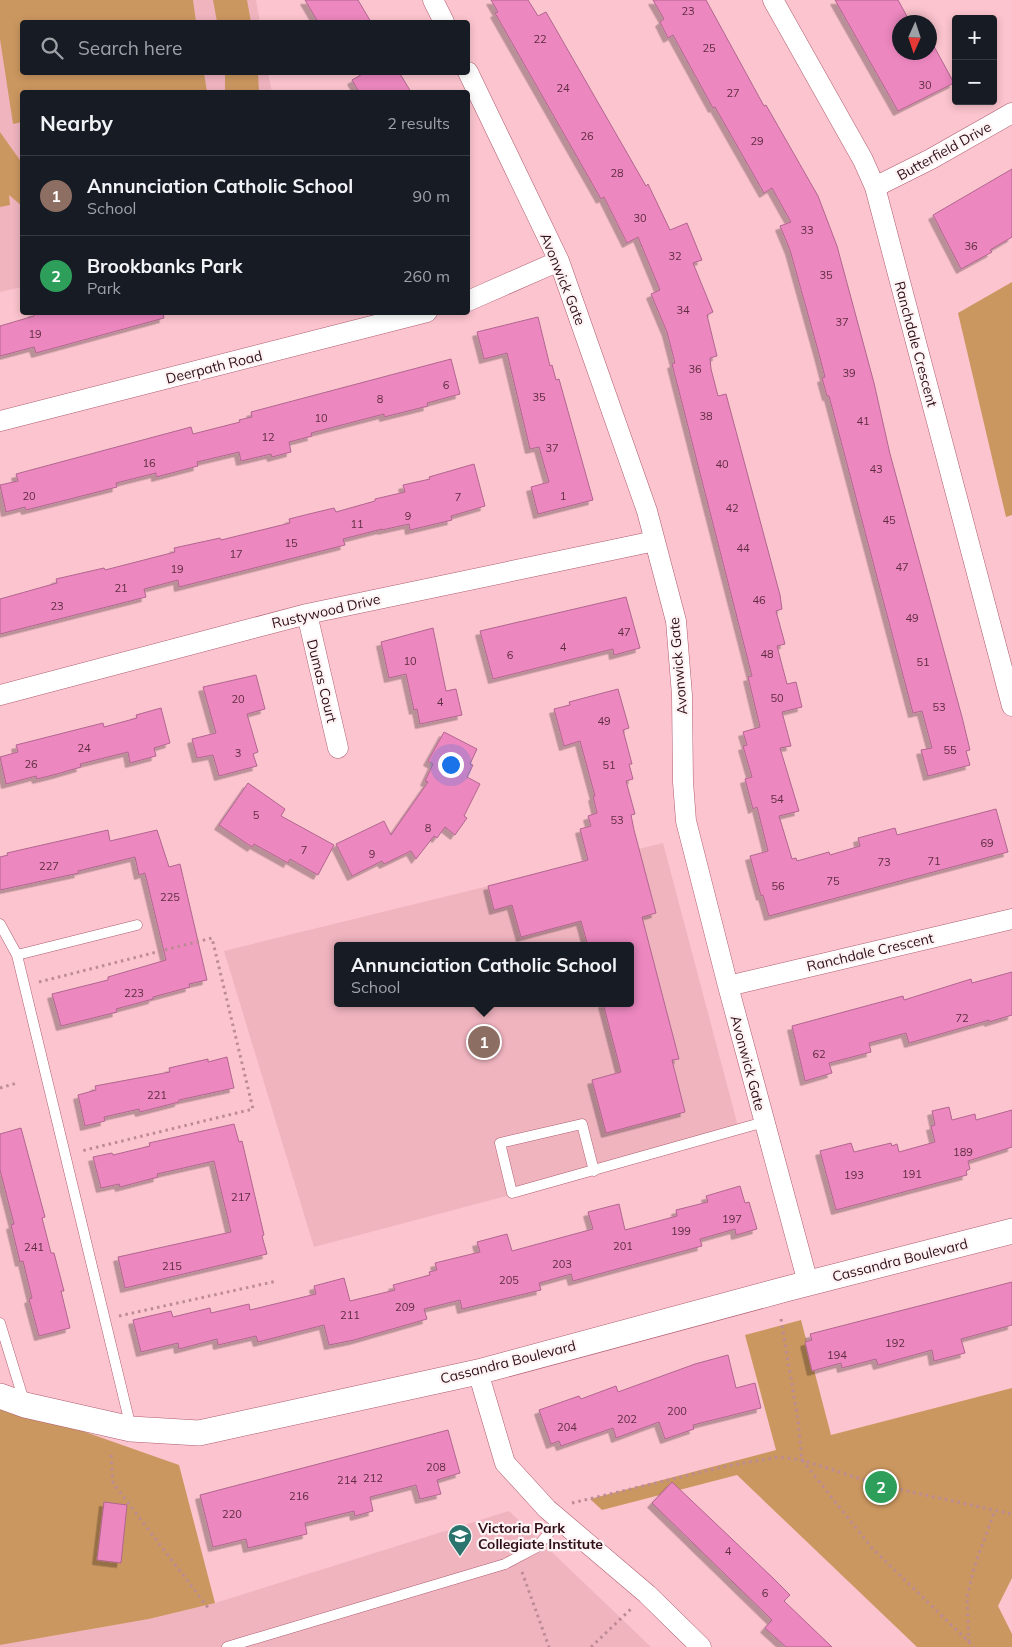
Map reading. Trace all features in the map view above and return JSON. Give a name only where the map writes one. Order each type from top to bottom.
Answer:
[{"type":"street","points":[[433,0],[443,20]]},
{"type":"street","name":"Ranchdale Crescent","points":[[773,0],[863,160],[875,187],[1012,706]]},
{"type":"street","name":"Avonwick Gate","points":[[469,75],[559,261],[647,511],[676,621],[682,695],[683,782],[686,821],[728,986],[808,1283]]},
{"type":"street","name":"Butterfield Drive","points":[[875,187],[931,159],[1012,113]]},
{"type":"street","points":[[470,299],[559,261]]},
{"type":"street","name":"Deerpath Road","points":[[0,421],[415,315]]},
{"type":"street","name":"Rustywood Drive","points":[[0,695],[307,614],[655,541]]},
{"type":"street","name":"Dumas Court","points":[[307,614],[338,748]]},
{"type":"street","name":"Ranchdale Crescent","points":[[728,986],[1012,919]]},
{"type":"street","name":"Cassandra Boulevard","points":[[0,1396],[25,1405],[131,1429],[199,1433],[478,1372],[808,1283],[1012,1231]]},
{"type":"street","points":[[478,1372],[505,1464],[553,1514],[647,1594],[701,1647]]},
{"type":"lane","points":[[0,924],[17,955],[131,1429]]},
{"type":"lane","points":[[17,955],[136,925]]},
{"type":"lane","points":[[594,1171],[582,1124],[500,1143],[512,1193],[594,1171],[764,1122]]},
{"type":"lane","points":[[0,1323],[25,1405]]},
{"type":"lane","points":[[228,1647],[506,1564],[537,1547],[553,1514]]},
{"type":"path","points":[[24,986],[212,938],[253,1110],[65,1154]]},
{"type":"path","points":[[0,1088],[17,1083]]},
{"type":"path","points":[[104,1319],[172,1306],[278,1281]]},
{"type":"path","points":[[782,1320],[798,1420],[802,1460],[872,1548],[974,1647]]},
{"type":"path","points":[[111,1456],[112,1483],[209,1608]]},
{"type":"path","points":[[553,1514],[727,1466],[778,1457],[802,1460],[880,1485],[1012,1514]]},
{"type":"path","points":[[970,1642],[967,1597],[974,1568],[995,1510]]},
{"type":"path","points":[[517,1558],[549,1647]]},
{"type":"path","points":[[591,1647],[647,1594]]},
{"type":"shaded area","points":[[0,0],[256,0],[260,20],[20,20],[20,75],[268,75],[272,90],[20,90],[20,287],[0,292]]},
{"type":"shaded area","points":[[0,0],[193,0],[196,20],[20,20],[20,75],[204,75],[207,90],[20,90],[20,122],[13,124],[0,39]]},
{"type":"shaded area","points":[[213,0],[247,0],[251,20],[217,20]]},
{"type":"shaded area","points":[[225,75],[258,75],[259,90],[225,90]]},
{"type":"shaded area","points":[[0,132],[20,160],[20,204],[9,195],[10,205],[0,207]]},
{"type":"shaded area","points":[[1012,282],[1012,515],[1006,517],[958,313]]},
{"type":"shaded area","points":[[663,843],[740,1134],[314,1247],[224,951]]},
{"type":"shaded area","points":[[801,1320],[831,1435],[1012,1388],[1012,1578],[998,1606],[1012,1634],[1012,1647],[917,1647],[737,1475],[602,1510],[590,1499],[776,1450],[745,1335]]},
{"type":"shaded area","points":[[0,1402],[179,1465],[215,1603],[149,1619],[0,1645]]},
{"type":"shaded area","name":"Victoria Park Collegiate Institute","points":[[509,1511],[651,1647],[0,1647],[0,1645],[149,1619],[215,1603]]},
{"type":"building","points":[[305,0],[358,0],[370,20],[317,20]]},
{"type":"building","points":[[491,0],[528,0],[538,16],[546,12],[646,186],[648,184],[670,230],[687,223],[702,260],[693,263],[713,312],[707,315],[717,356],[710,358],[711,369],[718,396],[726,394],[780,595],[782,609],[776,611],[785,644],[777,646],[787,684],[796,682],[802,707],[782,712],[791,746],[780,748],[799,811],[779,816],[792,859],[796,858],[797,861],[829,852],[830,855],[860,846],[858,838],[895,828],[897,835],[996,809],[1008,852],[769,916],[763,895],[761,896],[750,856],[768,851],[757,807],[753,809],[745,779],[752,777],[743,746],[747,745],[743,732],[760,727],[748,677],[752,676],[672,364],[675,363],[667,332],[651,294],[660,290],[638,237],[627,243],[604,197],[601,199],[495,13],[498,12]]},
{"type":"building","points":[[653,0],[706,0],[764,106],[766,105],[818,196],[837,246],[874,383],[890,454],[962,717],[970,750],[966,751],[970,765],[928,776],[921,750],[932,748],[922,711],[913,713],[829,396],[827,396],[822,378],[825,377],[819,354],[790,250],[780,226],[791,222],[772,188],[764,193],[715,107],[713,108],[673,35],[668,38],[660,22],[664,19]]},
{"type":"building","points":[[835,0],[898,0],[906,15],[892,15],[892,60],[937,60],[937,52],[952,79],[952,84],[898,111]]},
{"type":"building","points":[[361,75],[401,75],[410,90],[358,90],[352,80]]},
{"type":"building","points":[[1012,169],[1012,237],[990,250],[992,252],[961,269],[933,215]]},
{"type":"building","points":[[164,315],[164,318],[36,353],[34,347],[0,356],[0,326],[34,316]]},
{"type":"building","points":[[538,317],[550,366],[552,365],[556,380],[559,379],[593,500],[538,514],[531,487],[549,482],[539,447],[530,449],[507,353],[484,359],[477,332]]},
{"type":"building","points":[[451,359],[460,394],[427,403],[428,406],[384,417],[384,414],[311,433],[312,436],[289,442],[291,452],[272,457],[271,454],[241,461],[239,452],[197,462],[198,466],[156,477],[156,473],[116,483],[117,487],[26,510],[25,507],[6,512],[0,485],[18,481],[16,474],[191,427],[193,434],[240,422],[239,420],[252,417],[251,412]]},
{"type":"building","points":[[474,464],[485,506],[451,516],[452,520],[410,530],[409,524],[382,529],[343,539],[345,545],[179,587],[178,580],[144,589],[146,597],[0,634],[0,599],[57,583],[56,579],[104,568],[105,570],[175,552],[174,548],[220,538],[221,540],[290,523],[289,519],[334,508],[336,512],[375,501],[375,499],[405,492],[403,485],[430,479],[429,477]]},
{"type":"building","points":[[626,597],[640,648],[614,655],[613,649],[493,679],[480,631]]},
{"type":"building","points":[[433,628],[446,691],[456,689],[462,715],[420,724],[417,709],[414,710],[406,674],[389,678],[381,642]]},
{"type":"building","points":[[256,675],[265,709],[247,714],[258,752],[253,754],[257,766],[219,776],[213,755],[197,758],[192,739],[216,733],[203,687]]},
{"type":"building","points":[[618,689],[629,728],[623,730],[632,764],[629,764],[633,779],[626,781],[635,814],[631,815],[656,913],[642,917],[679,1059],[672,1060],[685,1112],[606,1133],[592,1080],[621,1072],[604,1007],[634,1007],[634,942],[587,942],[581,921],[521,937],[512,905],[494,910],[488,886],[588,860],[580,829],[591,826],[588,816],[597,813],[593,796],[595,796],[580,741],[564,746],[554,709],[570,705],[569,702]]},
{"type":"building","points":[[161,708],[170,743],[154,748],[156,756],[130,763],[128,752],[80,764],[81,767],[57,774],[37,779],[36,776],[6,784],[0,757],[18,752],[16,745],[103,723],[104,727],[137,718],[136,715]]},
{"type":"building","points":[[444,732],[477,749],[470,764],[473,765],[467,777],[480,784],[464,816],[467,818],[455,835],[445,827],[437,838],[434,836],[416,859],[411,851],[384,864],[382,861],[352,876],[336,844],[384,821],[391,835],[428,782],[425,781],[433,764],[428,761]]},
{"type":"building","points":[[248,783],[285,809],[281,816],[334,845],[318,875],[290,859],[288,863],[254,844],[252,847],[219,825]]},
{"type":"building","points":[[108,830],[110,841],[157,830],[169,867],[180,864],[207,980],[189,984],[190,987],[153,997],[153,999],[116,1009],[117,1012],[61,1026],[52,994],[108,980],[108,977],[166,960],[145,873],[139,875],[135,857],[78,871],[79,873],[0,890],[0,857],[8,855],[7,853]]},
{"type":"building","points":[[1012,972],[1012,1015],[909,1043],[906,1033],[869,1043],[871,1052],[829,1063],[832,1073],[805,1081],[792,1026],[903,996],[904,1000],[971,979],[972,983]]},
{"type":"building","points":[[227,1057],[234,1088],[179,1100],[179,1102],[140,1112],[139,1109],[104,1117],[105,1121],[85,1126],[78,1095],[96,1090],[95,1086],[170,1072],[169,1068],[208,1059],[208,1062]]},
{"type":"building","points":[[949,1107],[952,1120],[975,1114],[976,1120],[1012,1110],[1012,1147],[968,1161],[970,1169],[966,1171],[967,1175],[836,1210],[820,1151],[851,1143],[854,1152],[891,1143],[892,1146],[897,1144],[899,1152],[935,1142],[931,1126],[935,1125],[932,1111]]},
{"type":"building","points":[[234,1124],[239,1142],[242,1141],[267,1254],[125,1288],[118,1257],[231,1232],[214,1161],[157,1174],[158,1177],[120,1187],[119,1184],[101,1188],[93,1157],[112,1153],[113,1155],[150,1146],[149,1143]]},
{"type":"building","points":[[21,1128],[45,1217],[42,1218],[51,1253],[54,1253],[64,1291],[61,1291],[70,1328],[39,1336],[29,1299],[32,1298],[23,1261],[20,1262],[11,1225],[14,1224],[0,1170],[0,1134]]},
{"type":"building","points":[[740,1186],[745,1203],[749,1202],[757,1229],[736,1235],[735,1229],[700,1239],[702,1246],[573,1281],[571,1274],[539,1283],[541,1290],[462,1309],[460,1300],[424,1309],[427,1319],[354,1340],[329,1345],[324,1325],[258,1342],[256,1336],[218,1345],[217,1339],[179,1349],[178,1343],[141,1352],[133,1320],[171,1311],[173,1317],[210,1308],[211,1313],[249,1304],[250,1310],[316,1294],[314,1286],[344,1278],[350,1301],[395,1290],[393,1285],[430,1275],[429,1272],[437,1270],[435,1263],[480,1252],[477,1242],[507,1234],[512,1251],[593,1229],[588,1212],[619,1204],[625,1230],[677,1216],[676,1210],[708,1202],[706,1196]]},
{"type":"building","points":[[1012,1282],[1012,1325],[961,1339],[965,1353],[934,1361],[932,1350],[878,1365],[876,1359],[842,1368],[841,1363],[812,1371],[805,1342],[812,1340],[810,1334]]},
{"type":"building","points":[[728,1355],[736,1388],[755,1383],[761,1408],[693,1425],[694,1429],[665,1439],[659,1422],[616,1438],[613,1428],[561,1446],[559,1441],[551,1444],[539,1410],[579,1396],[581,1399],[616,1386],[618,1392],[695,1364]]},
{"type":"building","points":[[448,1430],[460,1473],[437,1480],[441,1494],[420,1499],[416,1485],[370,1497],[373,1511],[355,1516],[354,1511],[305,1523],[307,1534],[248,1548],[246,1539],[213,1547],[200,1495]]},
{"type":"building","points":[[672,1482],[790,1595],[784,1601],[832,1647],[786,1647],[765,1628],[772,1620],[652,1503]]},
{"type":"building","points":[[104,1502],[127,1505],[121,1563],[97,1560]]},
{"type":"place","name":"Annunciation Catholic School","points":[[484,1042]]},
{"type":"place","name":"Brookbanks Park","points":[[881,1487]]},
{"type":"place","name":"Victoria Park Collegiate Institute","points":[[460,1557]]}]
